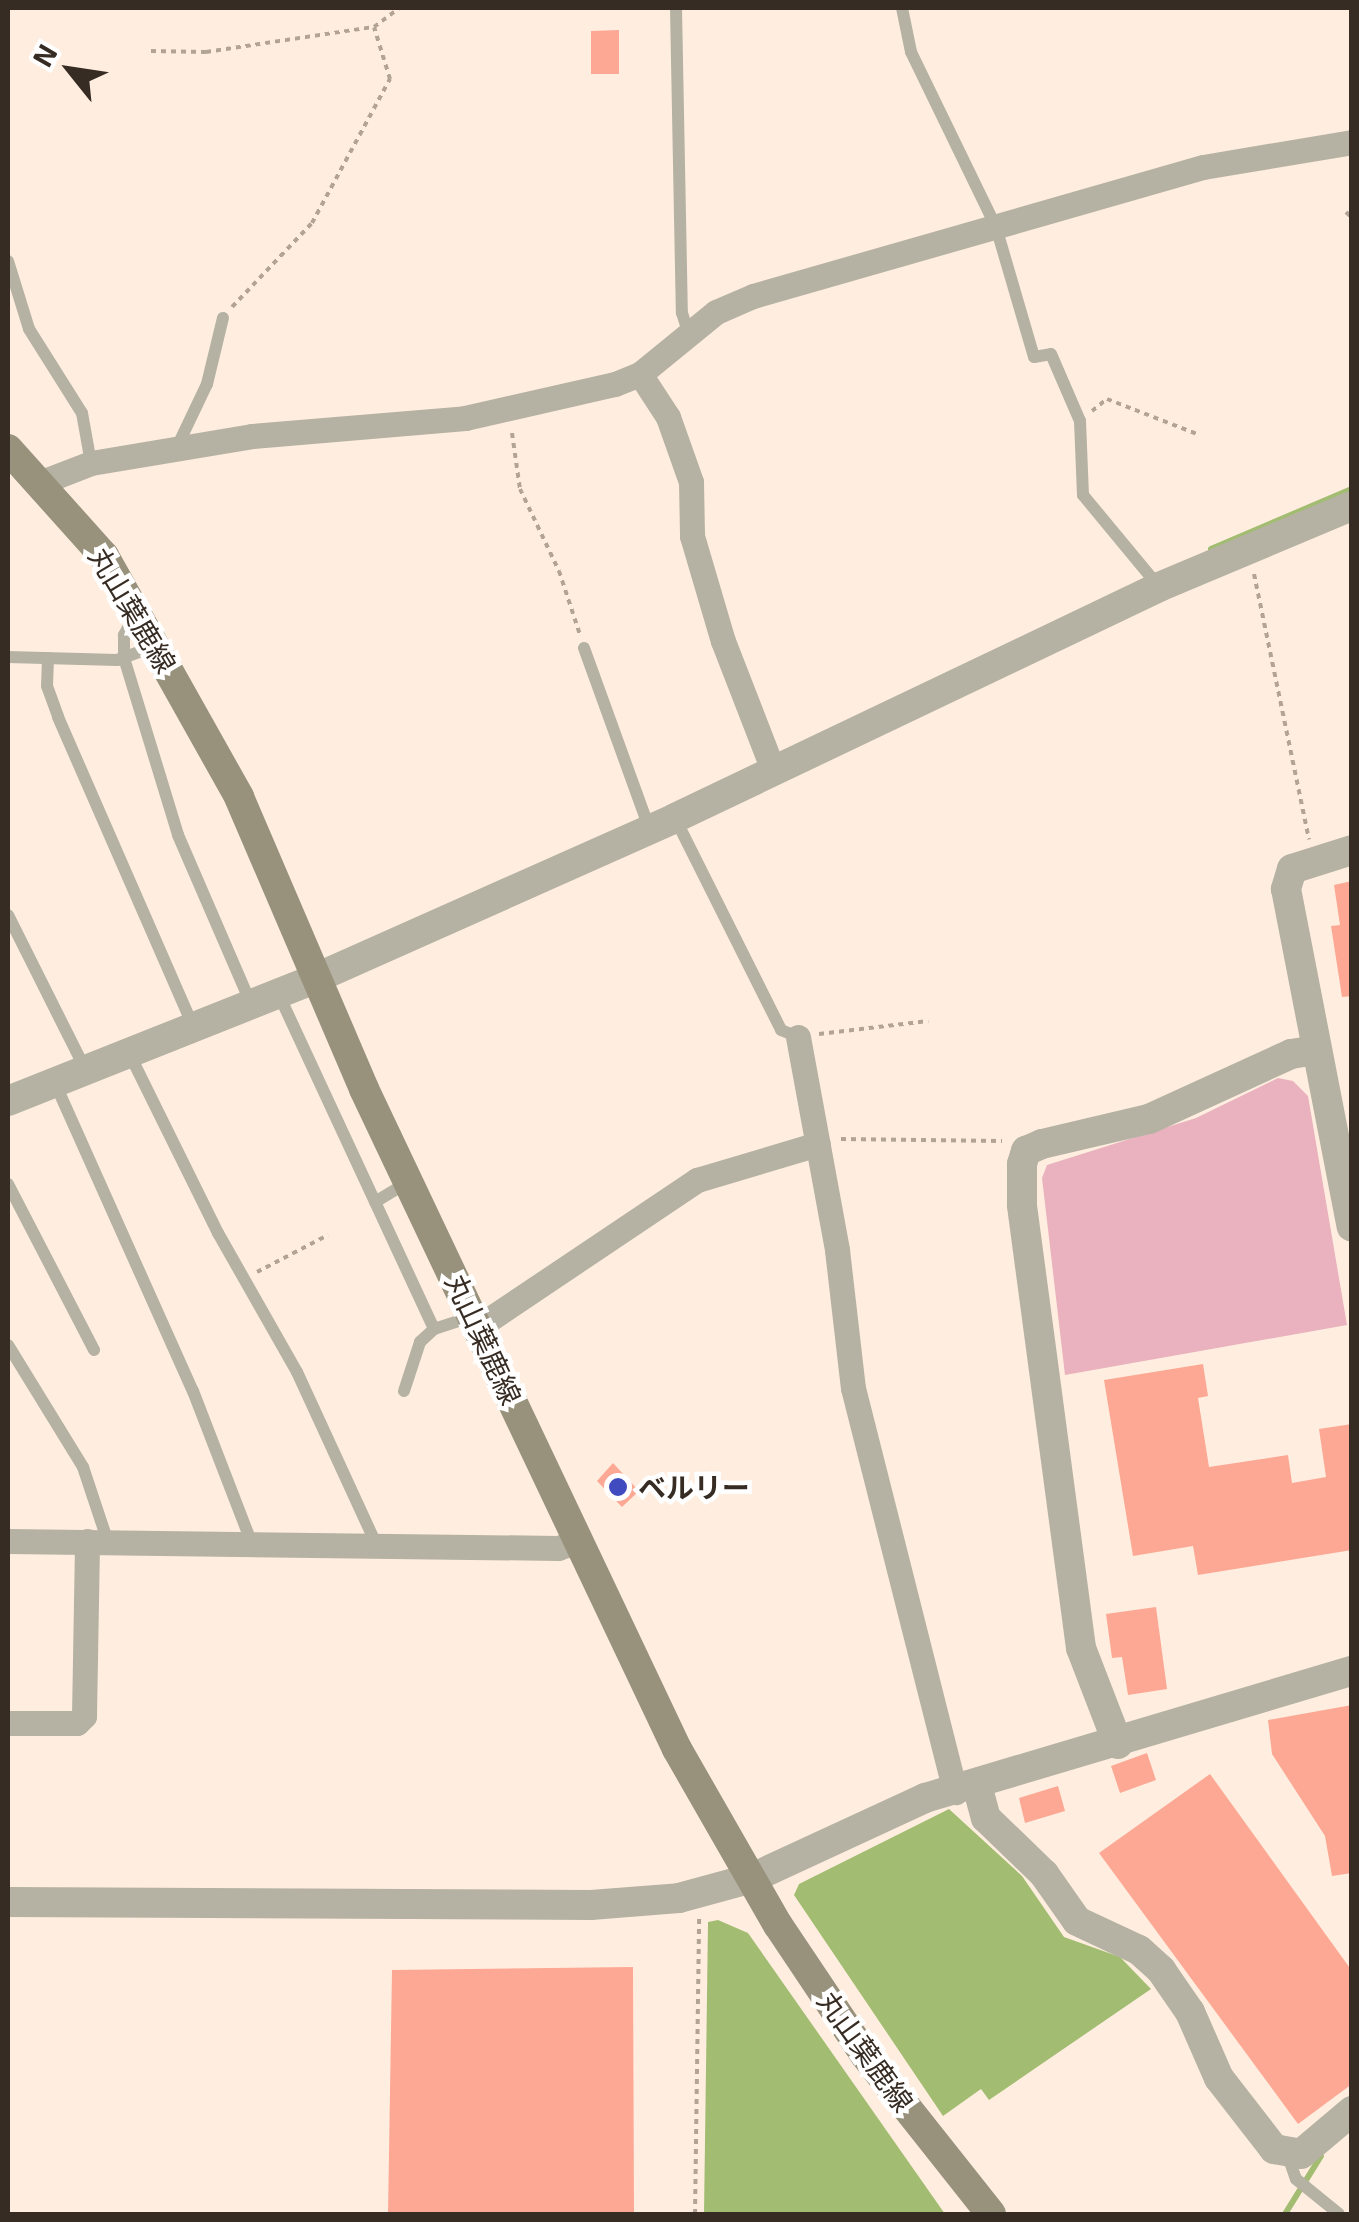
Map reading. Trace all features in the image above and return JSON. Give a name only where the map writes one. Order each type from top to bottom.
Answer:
[{"type":"main road","name":"丸山葉鹿線","points":[[8,449],[42,482],[104,556],[139,612],[239,797],[314,979],[641,1682],[752,1878],[865,2056],[991,2214]]},
{"type":"street","points":[[42,482],[91,462],[508,408],[640,374],[688,332],[753,296],[1203,166],[1352,142]]},
{"type":"street","points":[[640,374],[668,418],[690,482],[692,536],[718,624],[773,770]]},
{"type":"street","points":[[8,1101],[130,1056],[314,979],[662,823],[1158,588],[1352,506]]},
{"type":"street","points":[[1352,850],[1313,858],[1292,869],[1286,890],[1352,1227]]},
{"type":"street","points":[[798,1037],[818,1144],[853,1388],[966,1789],[986,1818],[1044,1874],[1077,1920],[1138,1950],[1161,1970],[1227,2091],[1256,2132],[1292,2168],[1352,2111]]},
{"type":"street","points":[[1118,1744],[1081,1648],[1022,1205],[1026,1151],[1150,1118],[1291,1054],[1315,1050]]},
{"type":"street","points":[[476,1322],[697,1180],[818,1144]]},
{"type":"street","points":[[8,1540],[558,1548],[578,1541]]},
{"type":"street","points":[[8,1724],[77,1723],[84,1716],[97,1541]]},
{"type":"street","points":[[8,1902],[590,1906],[679,1898],[752,1878],[899,1808],[1352,1671]]},
{"type":"lane","points":[[676,8],[682,313],[688,332]]},
{"type":"lane","points":[[902,8],[911,52],[996,227],[1034,357],[1050,354],[1080,421],[1083,495],[1158,588]]},
{"type":"lane","points":[[8,261],[29,329],[82,413],[91,462]]},
{"type":"lane","points":[[176,449],[207,384],[223,318]]},
{"type":"lane","points":[[139,612],[124,635],[124,658],[183,848],[374,1202],[434,1329]]},
{"type":"lane","points":[[8,656],[124,658],[156,645]]},
{"type":"lane","points":[[584,648],[662,823],[781,1030],[798,1037]]},
{"type":"lane","points":[[48,658],[47,686],[58,718],[194,1029]]},
{"type":"lane","points":[[8,915],[87,1072]]},
{"type":"lane","points":[[130,1056],[244,1279],[297,1372],[376,1544]]},
{"type":"lane","points":[[55,1083],[193,1391],[252,1544]]},
{"type":"lane","points":[[374,1202],[409,1182]]},
{"type":"lane","points":[[8,1184],[94,1350]]},
{"type":"lane","points":[[404,1390],[412,1352],[434,1329],[476,1322]]},
{"type":"lane","points":[[8,1345],[82,1467],[97,1541]]},
{"type":"lane","points":[[1292,2168],[1312,2192],[1339,2214]]},
{"type":"path","points":[[151,51],[206,52],[374,27],[398,8]]},
{"type":"path","points":[[223,318],[312,223],[390,79],[374,27]]},
{"type":"path","points":[[1346,212],[1352,218]]},
{"type":"path","points":[[1080,421],[1107,400],[1197,434]]},
{"type":"path","points":[[508,408],[520,489],[559,572],[584,648]]},
{"type":"path","points":[[1249,549],[1313,858]]},
{"type":"path","points":[[798,1037],[928,1021]]},
{"type":"path","points":[[818,1144],[833,1138],[1005,1142],[1026,1151]]},
{"type":"path","points":[[244,1279],[328,1235]]},
{"type":"path","points":[[695,2214],[699,1914]]},
{"type":"shaded area","points":[[1278,1078],[1293,1081],[1308,1096],[1347,1325],[1065,1375],[1042,1178],[1047,1165],[1196,1118]]},
{"type":"shaded area","points":[[949,1809],[1022,1876],[1064,1937],[1120,1957],[1151,1989],[989,2100],[981,2089],[943,2116],[794,1895],[799,1884]]},
{"type":"shaded area","points":[[718,1920],[748,1933],[945,2214],[704,2214],[708,1922]]},
{"type":"building","points":[[619,30],[619,74],[591,74],[591,31]]},
{"type":"building","points":[[1352,881],[1352,996],[1342,997],[1331,926],[1340,925],[1334,885]]},
{"type":"building","points":[[1203,1364],[1208,1396],[1198,1398],[1209,1467],[1288,1455],[1292,1483],[1326,1477],[1319,1429],[1352,1424],[1352,1550],[1198,1575],[1193,1546],[1133,1556],[1104,1380]]},
{"type":"building","points":[[613,1463],[639,1491],[622,1507],[597,1481]]},
{"type":"building","points":[[1156,1607],[1167,1689],[1128,1695],[1122,1657],[1112,1658],[1106,1614]]},
{"type":"building","points":[[1352,1705],[1352,1873],[1332,1876],[1325,1836],[1272,1754],[1268,1720]]},
{"type":"building","points":[[1147,1753],[1156,1780],[1120,1793],[1111,1766]]},
{"type":"building","points":[[1210,1774],[1352,1971],[1352,2084],[1298,2124],[1099,1853]]},
{"type":"building","points":[[1058,1786],[1065,1811],[1025,1823],[1019,1798]]},
{"type":"building","points":[[633,1967],[634,2214],[388,2214],[392,1970]]},
{"type":"waterway","points":[[1211,549],[1352,489]]},
{"type":"waterway","points":[[1285,2214],[1321,2156]]},
{"type":"place","name":"ベルリー","points":[[618,1487]]}]
